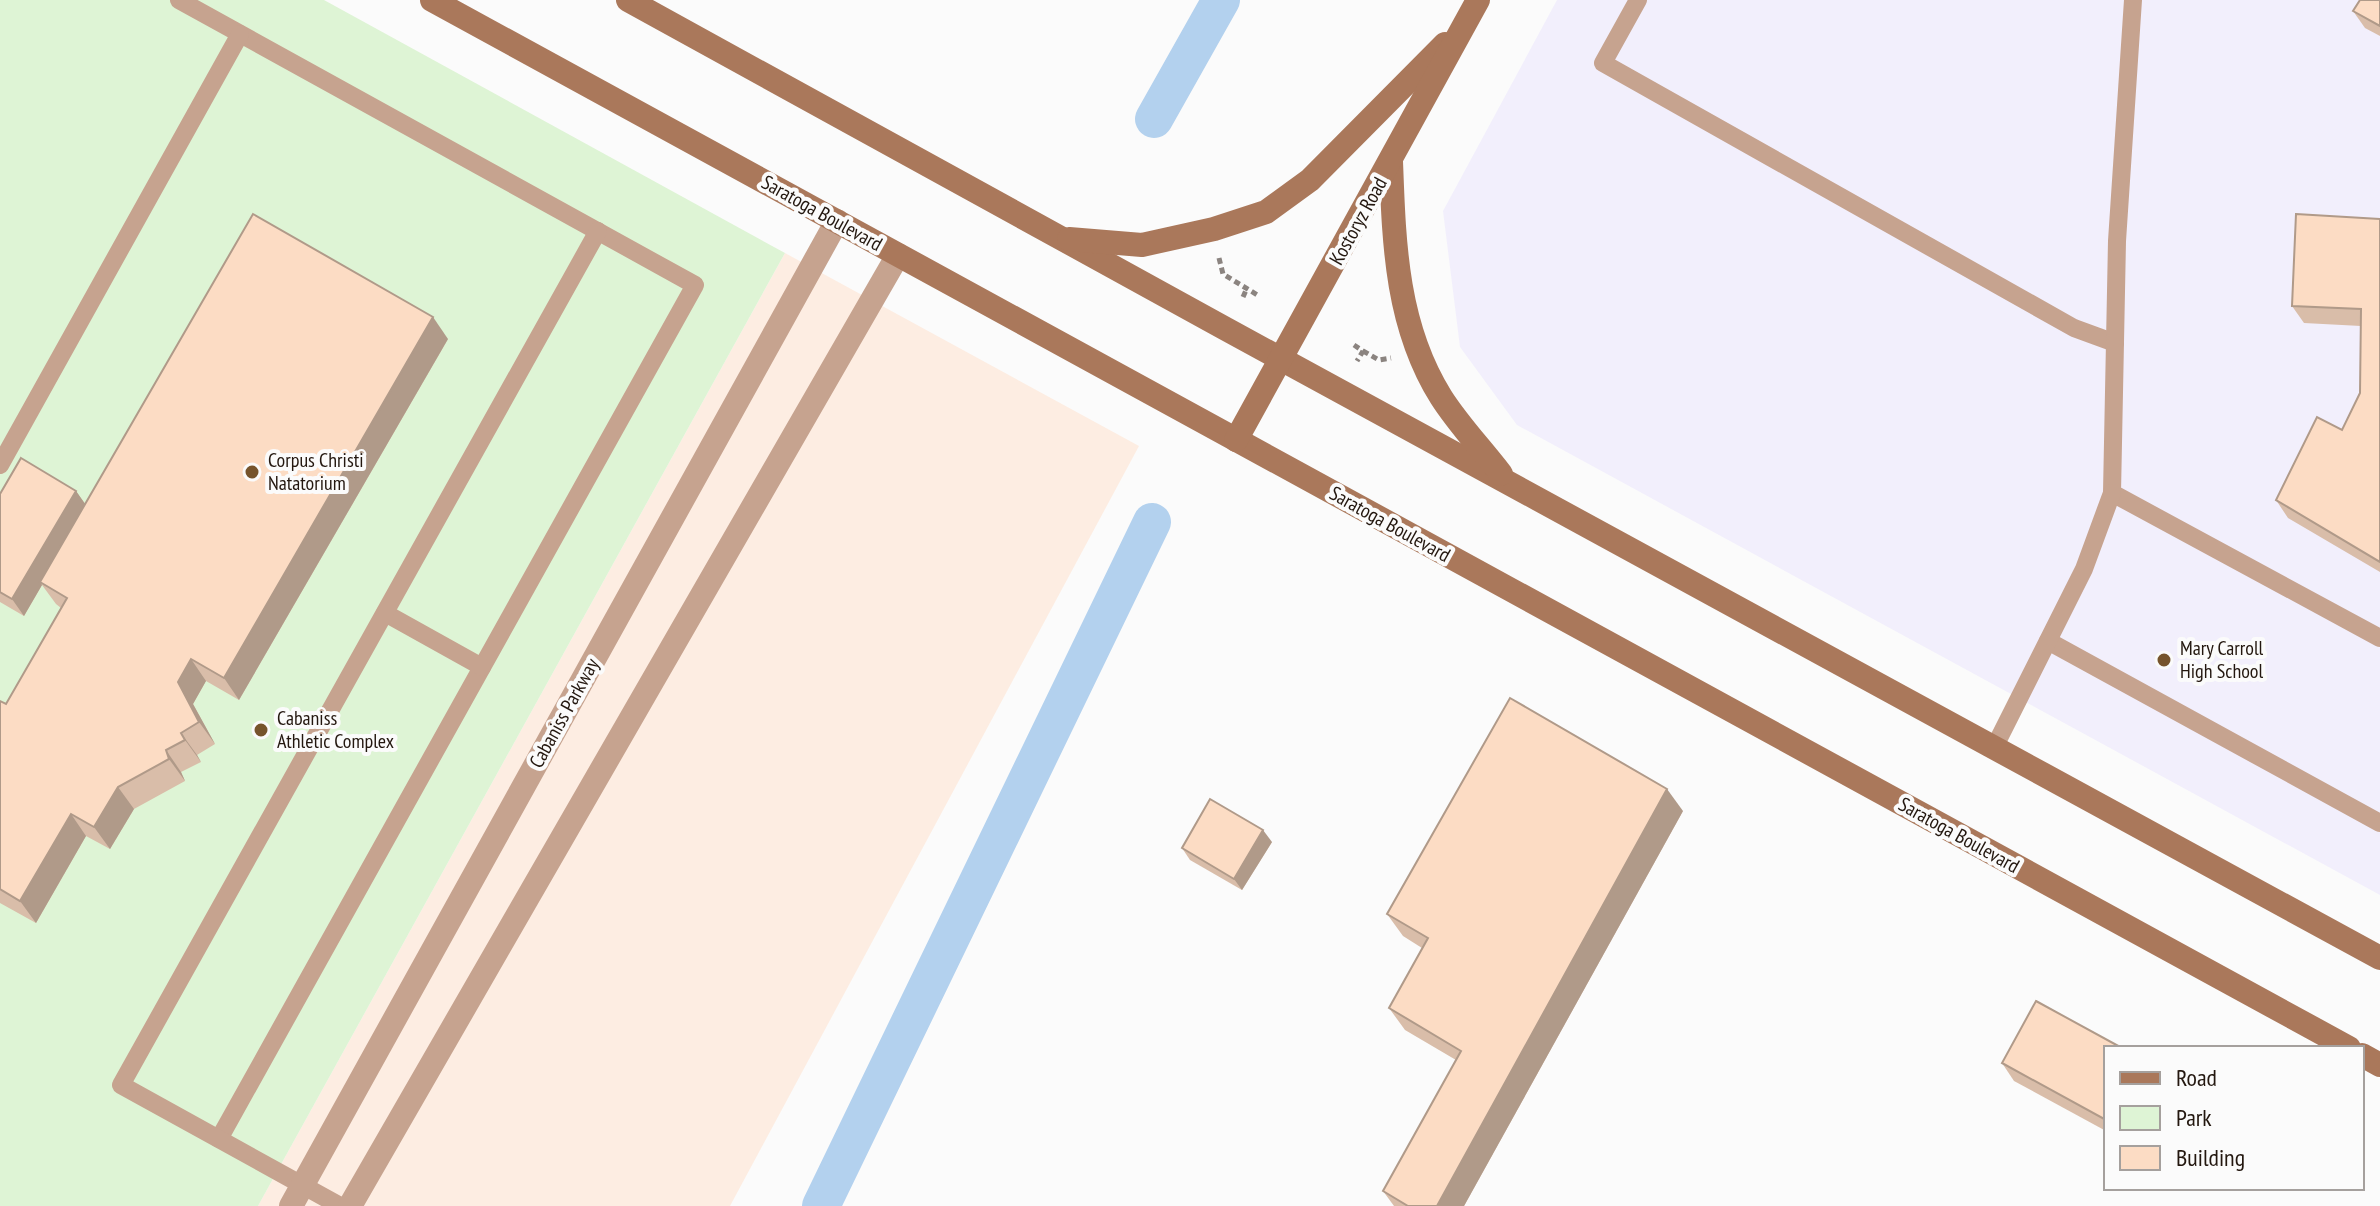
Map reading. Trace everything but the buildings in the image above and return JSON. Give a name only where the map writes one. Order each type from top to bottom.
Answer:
[{"type":"main road","name":"Saratoga Boulevard","points":[[432,0],[2345,1046]]},
{"type":"main road","points":[[628,0],[1058,238],[2380,958]]},
{"type":"main road","name":"Kostoryz Road","points":[[1236,440],[1478,0]]},
{"type":"main road","points":[[1058,238],[1142,245],[1214,229],[1266,212],[1310,180],[1466,22]]},
{"type":"main road","points":[[1391,159],[1396,253],[1403,306],[1414,343],[1441,397],[1508,483]]},
{"type":"street","name":"Cabaniss Parkway","points":[[297,1196],[837,221]]},
{"type":"street","points":[[350,1206],[898,255]]},
{"type":"lane","points":[[179,0],[695,285],[219,1139]]},
{"type":"lane","points":[[1638,0],[1603,63],[2074,328],[2115,343]]},
{"type":"lane","points":[[1994,748],[2084,569],[2112,493],[2117,241],[2133,0]]},
{"type":"lane","points":[[0,465],[240,34]]},
{"type":"lane","points":[[340,1206],[297,1196],[219,1139],[121,1085],[598,231]]},
{"type":"lane","points":[[2112,493],[2380,638]]},
{"type":"lane","points":[[385,613],[482,667]]},
{"type":"lane","points":[[2048,641],[2380,823]]},
{"type":"path","points":[[1218,250],[1223,274],[1259,296]]},
{"type":"path","points":[[1243,297],[1247,288]]},
{"type":"path","points":[[1354,345],[1379,360],[1403,354]]},
{"type":"path","points":[[1357,361],[1363,351]]},
{"type":"shaded area","name":"Mary Carroll High School","points":[[1557,0],[2380,0],[2380,895],[1517,425],[1460,347],[1443,211]]},
{"type":"shaded area","points":[[785,253],[1139,446],[730,1206],[258,1206]]},
{"type":"green space","name":"Cabaniss Athletic Complex","points":[[0,0],[324,0],[785,253],[258,1206],[0,1206]]},
{"type":"waterway","points":[[1154,119],[1221,0]]},
{"type":"waterway","points":[[821,1206],[1152,522]]},
{"type":"place","name":"Corpus Christi Natatorium","points":[[252,472]]},
{"type":"place","name":"Mary Carroll High School","points":[[2164,660]]},
{"type":"place","name":"Cabaniss Athletic Complex","points":[[261,730]]}]
